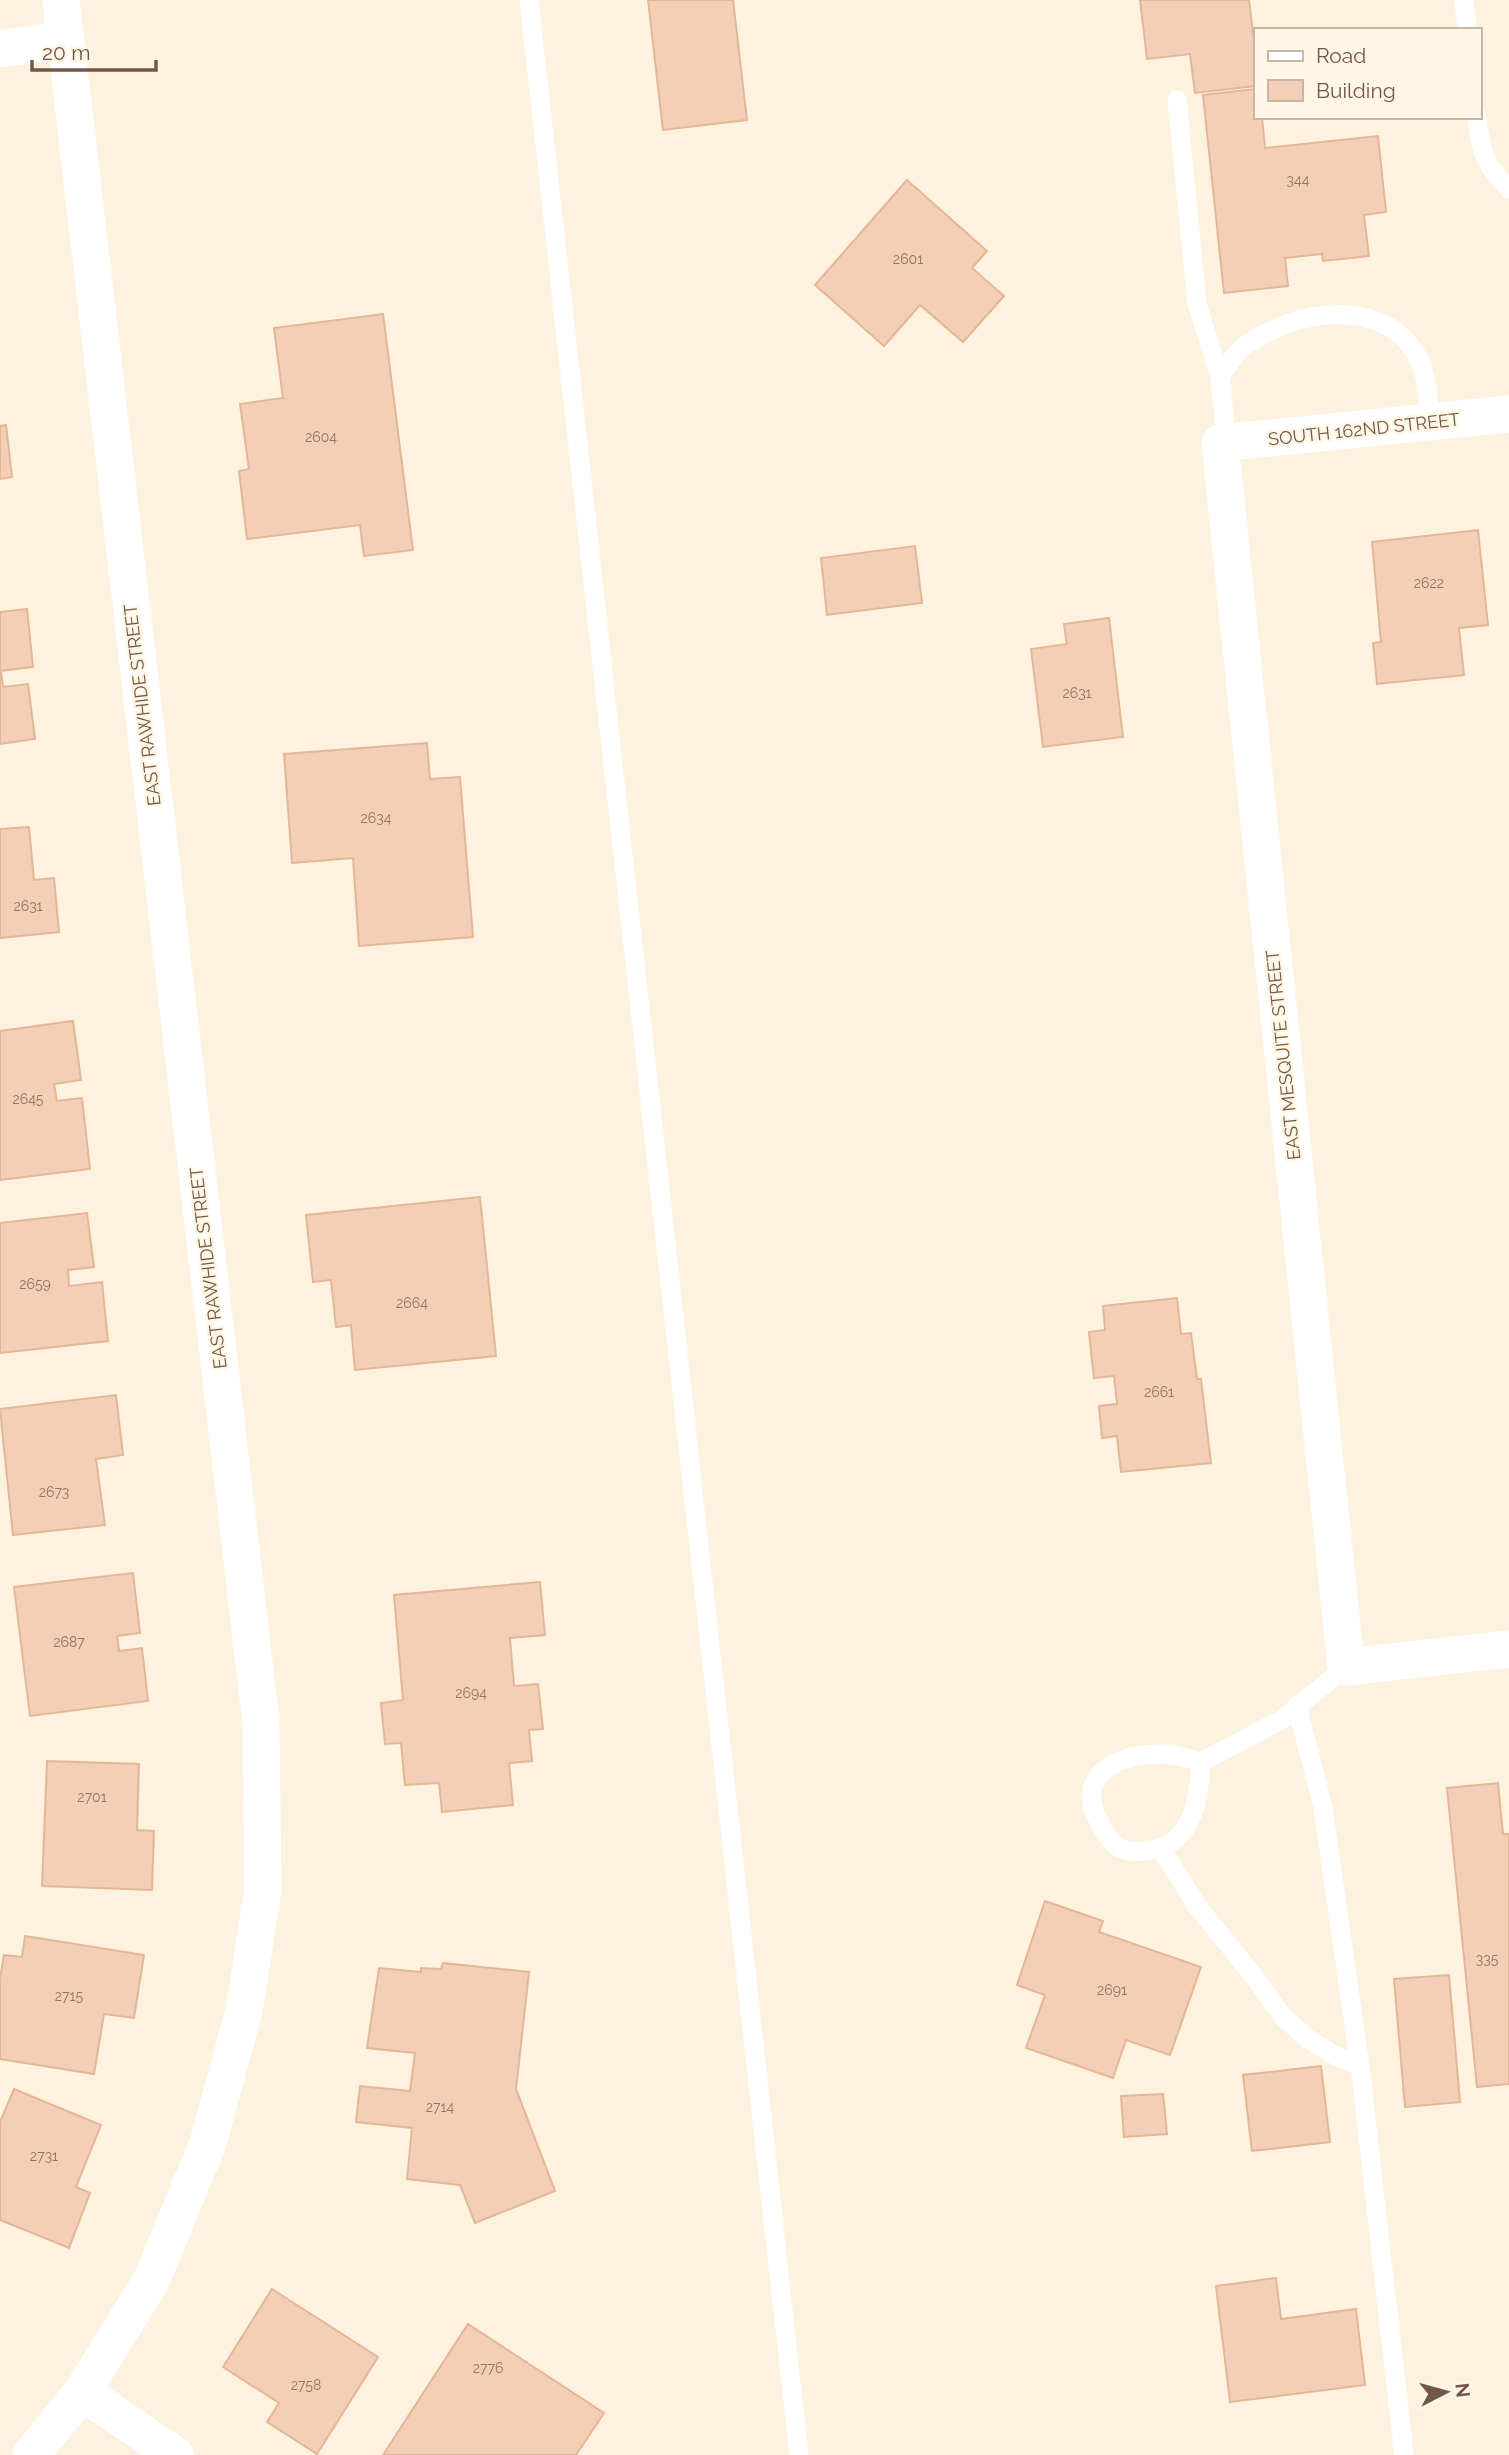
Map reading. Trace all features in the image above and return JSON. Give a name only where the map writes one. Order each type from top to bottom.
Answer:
[{"type":"street","name":"EAST RAWHIDE STREET","points":[[31,2455],[82,2392],[151,2281],[208,2143],[244,2011],[263,1889],[261,1723],[61,0]]},
{"type":"street","points":[[0,49],[65,40]]},
{"type":"street","name":"SOUTH 162ND STREET","points":[[1224,443],[1509,414]]},
{"type":"street","name":"EAST MESQUITE STREET","points":[[1224,443],[1346,1667]]},
{"type":"street","points":[[1346,1667],[1509,1648]]},
{"type":"street","points":[[82,2392],[175,2455]]},
{"type":"lane","points":[[529,0],[799,2455]]},
{"type":"lane","points":[[1464,0],[1467,28]]},
{"type":"lane","points":[[1177,100],[1198,304],[1220,377],[1224,443]]},
{"type":"lane","points":[[1477,119],[1483,153],[1490,171],[1509,189]]},
{"type":"lane","points":[[1220,377],[1240,350],[1289,322],[1325,314],[1363,317],[1386,325],[1407,342],[1421,364],[1431,422]]},
{"type":"lane","points":[[1201,1762],[1199,1791],[1190,1822],[1179,1838],[1161,1848],[1139,1852],[1119,1848],[1104,1831],[1094,1811],[1091,1791],[1098,1777],[1112,1763],[1133,1756],[1167,1754],[1201,1762],[1281,1720],[1346,1667]]},
{"type":"lane","points":[[1297,1706],[1323,1807],[1360,2066],[1404,2455]]},
{"type":"lane","points":[[1161,1848],[1197,1906],[1283,2017],[1308,2039],[1334,2055],[1360,2066]]},
{"type":"building","points":[[648,0],[733,0],[747,120],[663,130]]},
{"type":"building","points":[[1140,0],[1249,0],[1254,42],[1254,86],[1195,93],[1190,54],[1147,59]]},
{"type":"building","points":[[1254,89],[1254,119],[1262,119],[1265,148],[1378,136],[1386,212],[1364,215],[1369,256],[1323,261],[1322,254],[1285,258],[1288,286],[1224,293],[1203,95]]},
{"type":"building","points":[[907,180],[987,251],[972,268],[1004,296],[963,342],[920,305],[884,346],[815,285]]},
{"type":"building","points":[[383,314],[413,550],[364,556],[360,525],[247,539],[239,471],[249,469],[240,404],[283,398],[274,328]]},
{"type":"building","points":[[6,425],[12,477],[0,479],[0,426]]},
{"type":"building","points":[[1478,530],[1488,625],[1459,628],[1464,675],[1377,684],[1373,643],[1381,642],[1372,542]]},
{"type":"building","points":[[915,546],[922,603],[827,615],[821,558]]},
{"type":"building","points":[[27,609],[33,667],[1,671],[3,687],[28,684],[35,739],[0,744],[0,612]]},
{"type":"building","points":[[1109,618],[1123,737],[1043,747],[1031,649],[1067,644],[1064,624]]},
{"type":"building","points":[[427,743],[430,779],[460,777],[473,937],[359,946],[353,858],[292,863],[284,754]]},
{"type":"building","points":[[29,827],[34,880],[54,878],[59,932],[0,938],[0,829]]},
{"type":"building","points":[[73,1021],[81,1080],[54,1084],[57,1101],[82,1098],[90,1169],[0,1180],[0,1031]]},
{"type":"building","points":[[480,1197],[496,1356],[355,1370],[351,1325],[336,1327],[331,1280],[313,1282],[306,1215]]},
{"type":"building","points":[[87,1213],[94,1267],[68,1270],[69,1286],[102,1282],[108,1341],[0,1353],[0,1223]]},
{"type":"building","points":[[1177,1298],[1181,1334],[1191,1333],[1197,1379],[1201,1379],[1211,1463],[1121,1472],[1117,1436],[1102,1438],[1099,1406],[1117,1404],[1114,1376],[1094,1378],[1089,1332],[1105,1330],[1103,1306]]},
{"type":"building","points":[[116,1395],[123,1455],[96,1459],[105,1525],[13,1535],[0,1409]]},
{"type":"building","points":[[133,1573],[140,1633],[117,1636],[119,1651],[142,1648],[148,1701],[30,1716],[14,1587]]},
{"type":"building","points":[[540,1582],[545,1635],[510,1638],[514,1686],[538,1684],[543,1729],[529,1730],[532,1761],[509,1763],[513,1805],[442,1812],[439,1783],[405,1785],[401,1743],[385,1744],[381,1703],[403,1700],[394,1595]]},
{"type":"building","points":[[47,1761],[139,1764],[137,1830],[154,1831],[152,1890],[42,1886]]},
{"type":"building","points":[[1498,1783],[1503,1834],[1509,1834],[1509,2084],[1477,2087],[1447,1788]]},
{"type":"building","points":[[1045,1901],[1103,1921],[1099,1932],[1201,1967],[1170,2055],[1126,2040],[1113,2078],[1026,2048],[1045,1995],[1017,1985]]},
{"type":"building","points":[[25,1936],[144,1955],[134,2018],[104,2014],[94,2074],[0,2059],[0,1978],[4,1955],[22,1957]]},
{"type":"building","points":[[443,1963],[529,1972],[516,2089],[555,2191],[475,2223],[460,2185],[407,2179],[412,2128],[356,2122],[360,2086],[410,2091],[415,2053],[367,2048],[379,1968],[421,1972],[421,1968],[441,1969]]},
{"type":"building","points":[[1449,1975],[1460,2102],[1405,2107],[1394,1979]]},
{"type":"building","points":[[1321,2066],[1330,2142],[1252,2151],[1243,2075]]},
{"type":"building","points":[[14,2089],[101,2125],[76,2187],[90,2193],[69,2248],[0,2220],[0,2122]]},
{"type":"building","points":[[1163,2094],[1167,2134],[1124,2137],[1121,2096]]},
{"type":"building","points":[[1276,2278],[1281,2319],[1356,2309],[1365,2385],[1230,2402],[1216,2286]]},
{"type":"building","points":[[272,2289],[378,2357],[317,2454],[267,2422],[279,2403],[223,2367]]},
{"type":"building","points":[[468,2324],[604,2413],[576,2455],[383,2455]]}]
